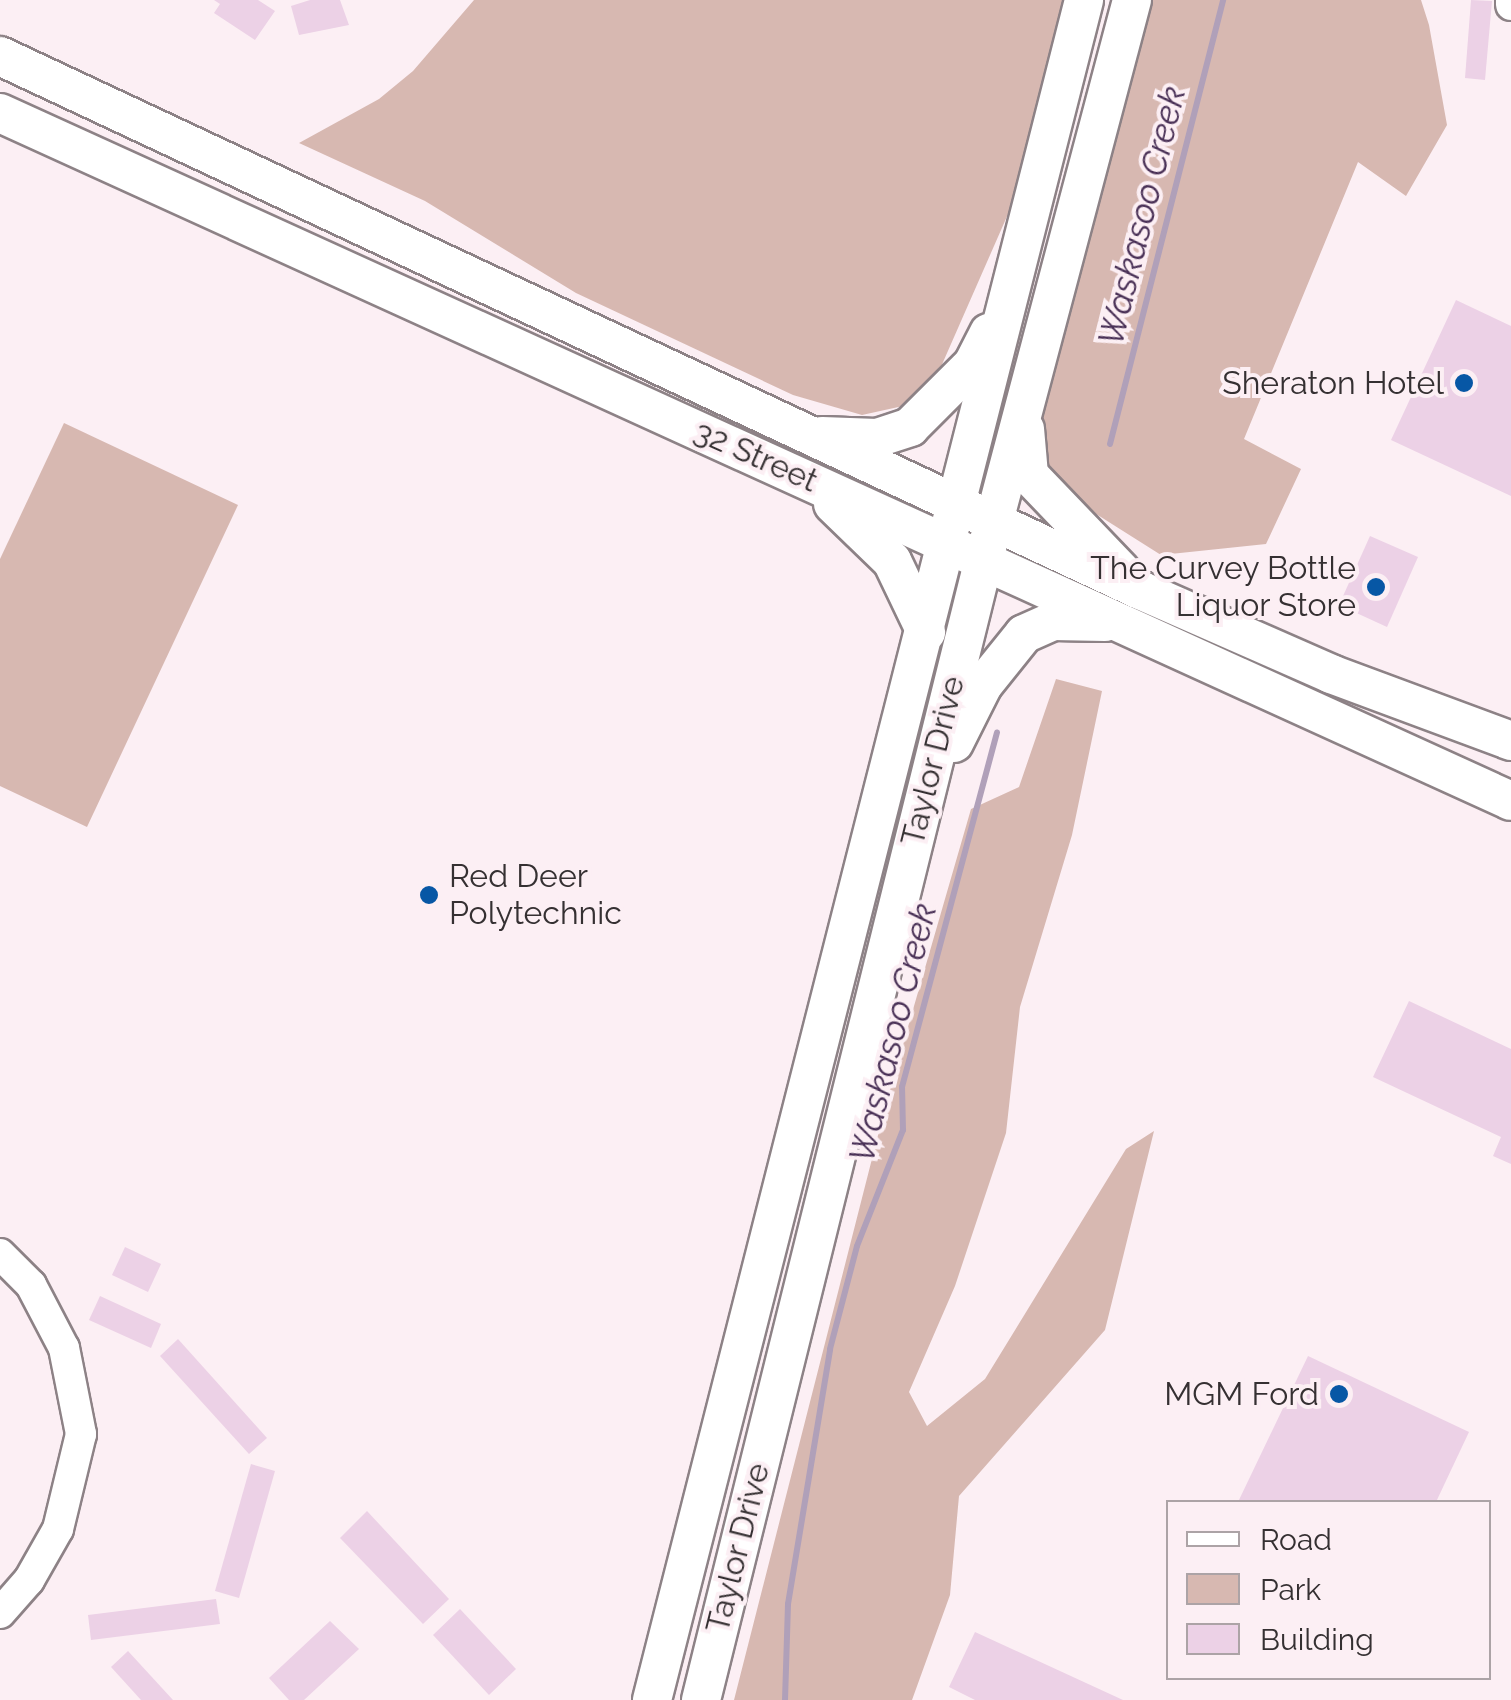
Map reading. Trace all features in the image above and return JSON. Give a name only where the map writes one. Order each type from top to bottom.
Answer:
[{"type":"main road","name":"Taylor Drive","points":[[652,1700],[1084,0]]},
{"type":"main road","name":"Taylor Drive","points":[[700,1700],[920,812],[1132,0]]},
{"type":"main road","name":"32 Street","points":[[0,56],[958,507],[989,541],[1133,607],[1402,748],[1511,800]]},
{"type":"main road","name":"32 Street","points":[[0,113],[949,543],[989,541]]},
{"type":"main road","points":[[796,432],[877,438],[925,417],[973,364],[1010,296]]},
{"type":"main road","points":[[920,812],[983,684],[1024,634],[1065,620],[1133,607],[1029,475],[1026,395]]},
{"type":"main road","points":[[802,476],[883,550],[926,632]]},
{"type":"main road","name":"32 Street","points":[[1133,607],[1511,740]]},
{"type":"main road","points":[[1402,748],[1511,787]]},
{"type":"street","points":[[0,1254],[31,1285],[64,1348],[81,1434],[58,1529],[30,1580],[0,1614]]},
{"type":"green space","points":[[474,0],[1064,0],[1012,205],[933,385],[903,406],[862,415],[793,395],[576,293],[425,201],[299,143],[379,99],[413,71]]},
{"type":"green space","points":[[1140,0],[1421,0],[1429,25],[1447,125],[1406,196],[1358,162],[1244,439],[1301,469],[1266,544],[1161,555],[1074,500],[1051,477],[1039,451],[1034,426]]},
{"type":"green space","points":[[64,423],[238,505],[87,827],[0,786],[0,559]]},
{"type":"green space","points":[[1056,679],[1102,691],[1072,835],[1020,1007],[1006,1133],[955,1286],[909,1392],[927,1426],[985,1379],[1126,1149],[1154,1131],[1105,1330],[959,1496],[950,1595],[912,1700],[734,1700],[888,1096],[971,809],[1019,787]]},
{"type":"building","points":[[214,0],[258,0],[275,11],[255,40],[214,13],[220,4]]},
{"type":"building","points":[[310,0],[340,0],[349,25],[299,35],[291,6]]},
{"type":"building","points":[[1471,0],[1492,1],[1485,80],[1465,78]]},
{"type":"building","name":"Sheraton Hotel","points":[[1456,300],[1511,326],[1511,496],[1391,440]]},
{"type":"building","name":"The Curvey Bottle Liquor Store","points":[[1370,536],[1418,557],[1387,627],[1339,605]]},
{"type":"building","points":[[1409,1001],[1511,1049],[1511,1164],[1493,1156],[1501,1137],[1373,1077]]},
{"type":"building","points":[[125,1247],[161,1264],[148,1292],[112,1275]]},
{"type":"building","points":[[100,1296],[161,1324],[151,1348],[89,1320]]},
{"type":"building","points":[[178,1339],[267,1438],[249,1454],[160,1356]]},
{"type":"building","name":"MGM Ford","points":[[1308,1356],[1469,1432],[1437,1500],[1239,1500]]},
{"type":"building","points":[[251,1464],[275,1471],[239,1598],[215,1591]]},
{"type":"building","points":[[367,1511],[449,1599],[423,1624],[340,1538]]},
{"type":"building","points":[[216,1599],[220,1624],[91,1640],[88,1615]]},
{"type":"building","points":[[460,1609],[516,1669],[489,1695],[433,1635]]},
{"type":"building","points":[[330,1621],[359,1649],[304,1700],[289,1700],[269,1678]]},
{"type":"building","points":[[975,1632],[1123,1700],[975,1700],[949,1687]]},
{"type":"building","points":[[128,1651],[173,1700],[141,1700],[111,1667]]},
{"type":"waterway","name":"Waskasoo Creek","points":[[1110,444],[1223,0]]},
{"type":"waterway","name":"Waskasoo Creek","points":[[785,1700],[788,1604],[830,1349],[857,1246],[903,1130],[902,1087],[997,732]]},
{"type":"place","name":"Sheraton Hotel","points":[[1464,383]]},
{"type":"place","name":"The Curvey Bottle Liquor Store","points":[[1376,587]]},
{"type":"place","name":"Red Deer Polytechnic","points":[[429,895]]},
{"type":"place","name":"MGM Ford","points":[[1339,1394]]}]
